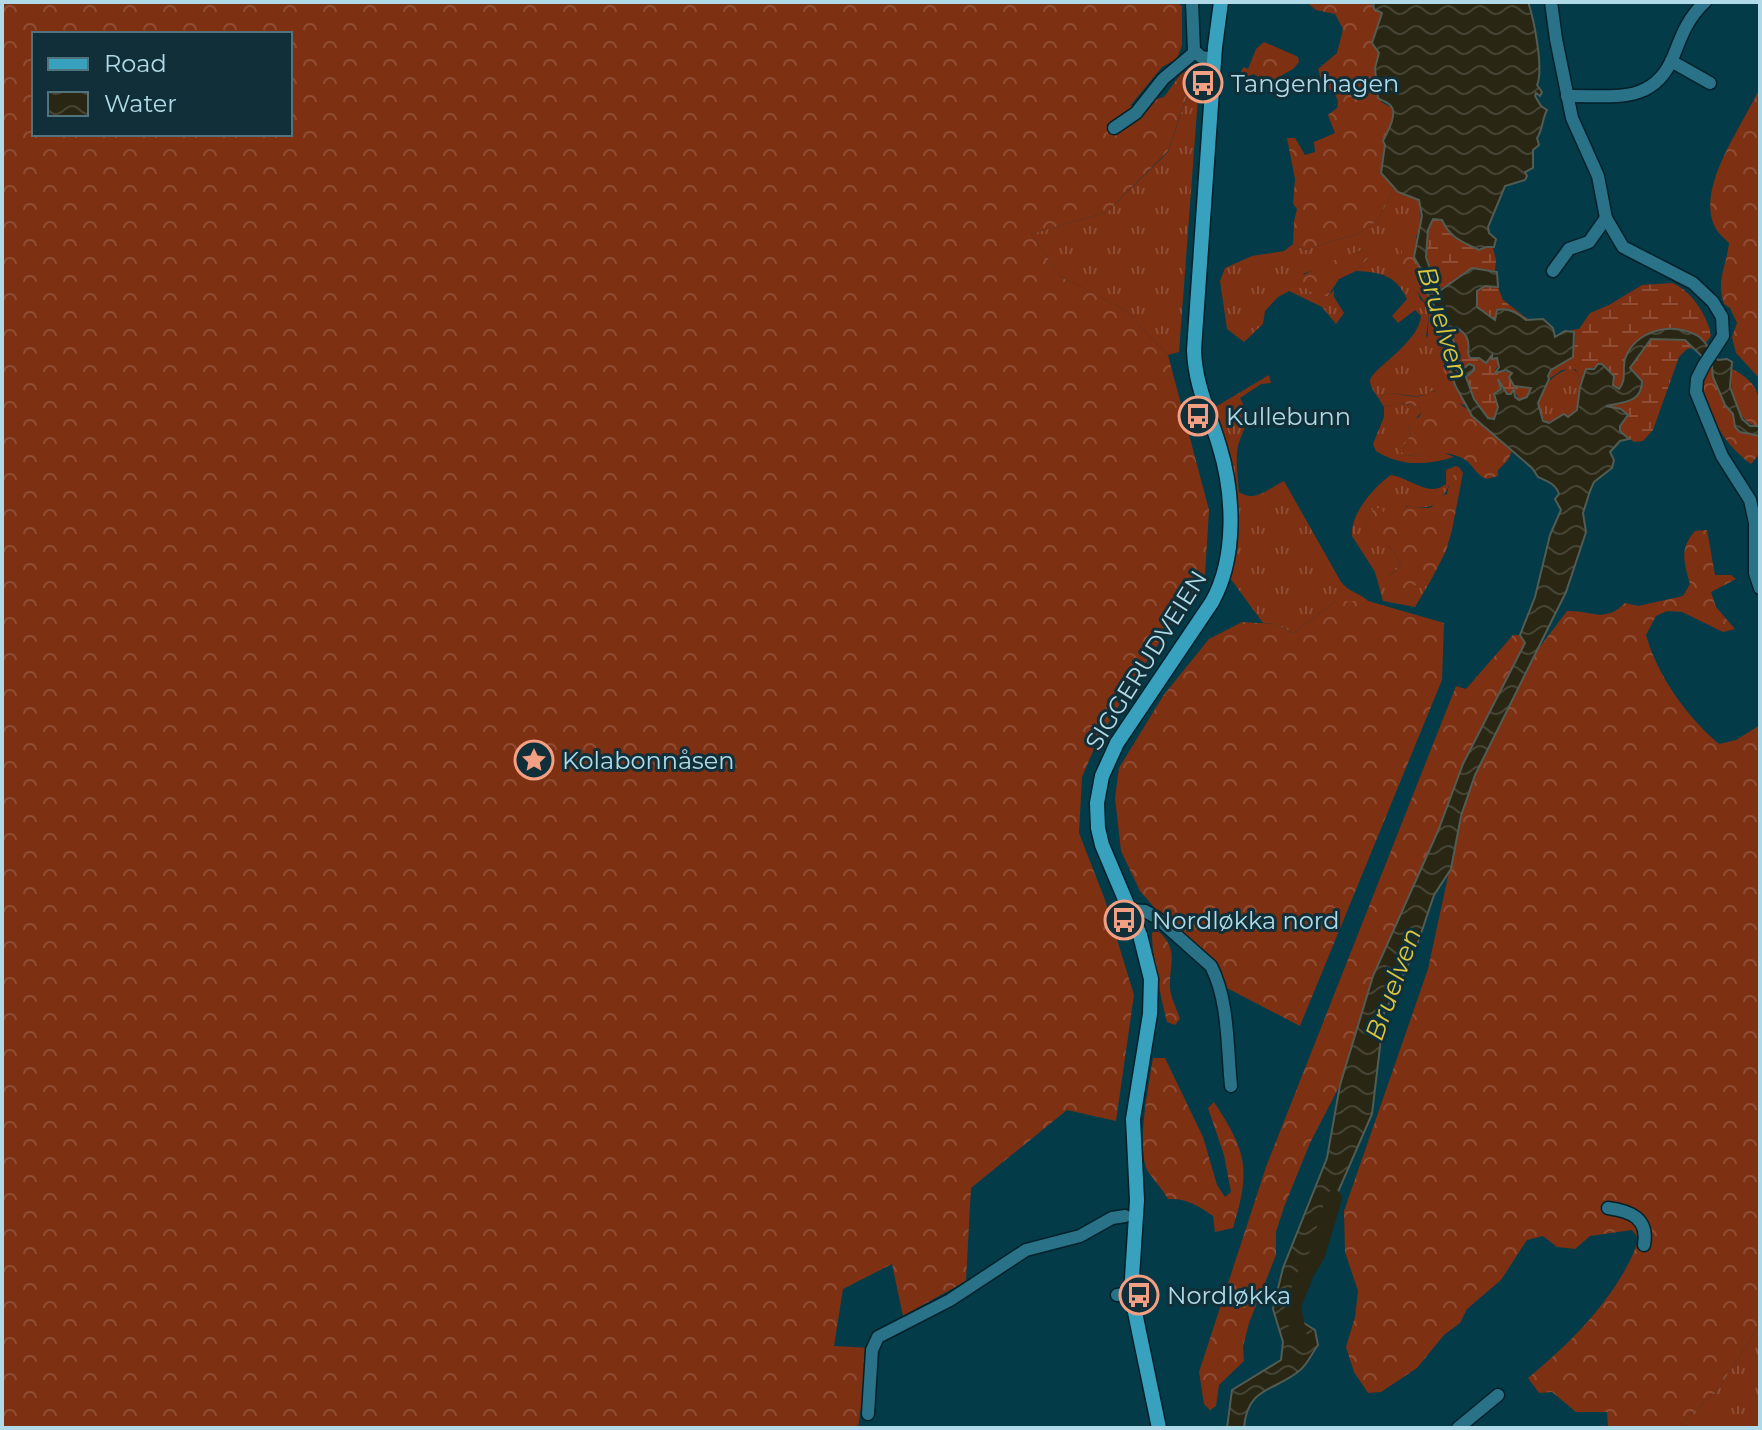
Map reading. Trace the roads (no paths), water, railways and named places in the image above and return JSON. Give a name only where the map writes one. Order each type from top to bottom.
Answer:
[{"type":"main road","name":"SIGGERUDVEIEN","points":[[1159,1428],[1124,1294],[1137,1188],[1133,1119],[1152,989],[1147,956],[1099,835],[1097,803],[1102,776],[1122,734],[1212,602],[1224,577],[1229,556],[1230,529],[1224,461],[1198,388],[1194,350],[1214,59],[1221,2]]},
{"type":"street","points":[[1192,2],[1195,52],[1201,57],[1214,59]]},
{"type":"street","points":[[1551,2],[1567,96],[1576,131],[1598,176],[1606,218],[1623,247],[1674,272],[1703,291],[1713,302],[1724,326],[1723,336],[1697,379],[1696,392],[1722,456],[1750,500],[1755,523],[1755,573],[1760,588]]},
{"type":"street","points":[[1567,96],[1627,94],[1646,90],[1661,80],[1687,22],[1705,2]]},
{"type":"street","points":[[1114,128],[1136,113],[1163,79],[1195,52]]},
{"type":"street","points":[[1671,61],[1710,83]]},
{"type":"street","points":[[1553,271],[1569,249],[1589,242],[1606,218]]},
{"type":"street","points":[[1130,910],[1145,911],[1157,918],[1211,966],[1228,1025],[1231,1086]]},
{"type":"street","points":[[1608,1208],[1630,1212],[1637,1218],[1645,1236],[1644,1245]]},
{"type":"street","points":[[868,1414],[872,1350],[878,1337],[950,1300],[1026,1250],[1080,1236],[1112,1218],[1125,1216]]},
{"type":"street","points":[[1458,1428],[1498,1395]]},
{"type":"water","points":[[1373,2],[1528,2],[1539,57],[1537,85],[1542,92],[1540,96],[1536,93],[1535,96],[1547,110],[1537,138],[1539,145],[1533,150],[1533,168],[1525,172],[1525,180],[1505,186],[1488,227],[1489,233],[1496,239],[1494,247],[1479,250],[1453,235],[1442,220],[1433,219],[1428,230],[1426,257],[1435,283],[1441,290],[1472,268],[1497,272],[1498,287],[1485,286],[1477,291],[1477,307],[1495,320],[1497,310],[1505,309],[1526,320],[1543,319],[1553,328],[1555,337],[1565,331],[1574,332],[1573,357],[1551,370],[1538,403],[1543,421],[1549,423],[1564,414],[1568,417],[1577,410],[1586,369],[1602,364],[1614,376],[1613,385],[1619,389],[1624,378],[1625,359],[1637,341],[1656,331],[1677,329],[1701,338],[1718,360],[1732,362],[1730,387],[1742,419],[1750,426],[1760,426],[1760,436],[1740,432],[1735,427],[1733,414],[1725,405],[1713,377],[1712,366],[1685,340],[1651,339],[1630,368],[1642,381],[1639,394],[1630,400],[1606,406],[1621,409],[1628,415],[1620,431],[1629,439],[1620,441],[1610,452],[1614,460],[1612,468],[1594,482],[1583,513],[1586,532],[1566,592],[1475,775],[1461,816],[1451,869],[1434,895],[1415,951],[1384,1013],[1372,1114],[1303,1272],[1291,1315],[1315,1330],[1318,1345],[1299,1371],[1256,1397],[1246,1415],[1244,1428],[1227,1428],[1232,1390],[1281,1360],[1283,1342],[1273,1309],[1283,1268],[1327,1158],[1340,1085],[1373,976],[1438,831],[1463,764],[1525,643],[1520,635],[1535,597],[1550,535],[1561,510],[1555,499],[1559,494],[1556,488],[1538,477],[1532,468],[1472,416],[1455,385],[1441,334],[1441,319],[1425,289],[1424,275],[1414,257],[1422,216],[1419,200],[1398,192],[1381,173],[1383,141],[1391,124],[1393,109],[1378,98],[1375,68],[1379,53],[1372,43],[1382,13],[1374,9]],"holes":[[[1456,327],[1467,338],[1470,358],[1479,358],[1486,363],[1492,355],[1492,359],[1497,358],[1499,367],[1495,373],[1506,370],[1512,373],[1509,377],[1514,386],[1531,388],[1527,397],[1519,400],[1515,397],[1514,389],[1507,394],[1498,379],[1501,389],[1494,394],[1498,407],[1494,419],[1488,418],[1474,399],[1466,377],[1474,366],[1469,364],[1462,370],[1451,332]]]},
{"type":"waterway","name":"Bruelven","points":[[1299,1338],[1293,1306],[1317,1255],[1334,1198]]},
{"type":"place","name":"Tangenhagen","points":[[1203,83]]},
{"type":"place","name":"Kullebunn","points":[[1198,416]]},
{"type":"place","name":"Kolabonnåsen","points":[[534,760]]},
{"type":"place","name":"Nordløkka nord","points":[[1124,920]]},
{"type":"place","name":"Nordløkka","points":[[1139,1295]]}]
